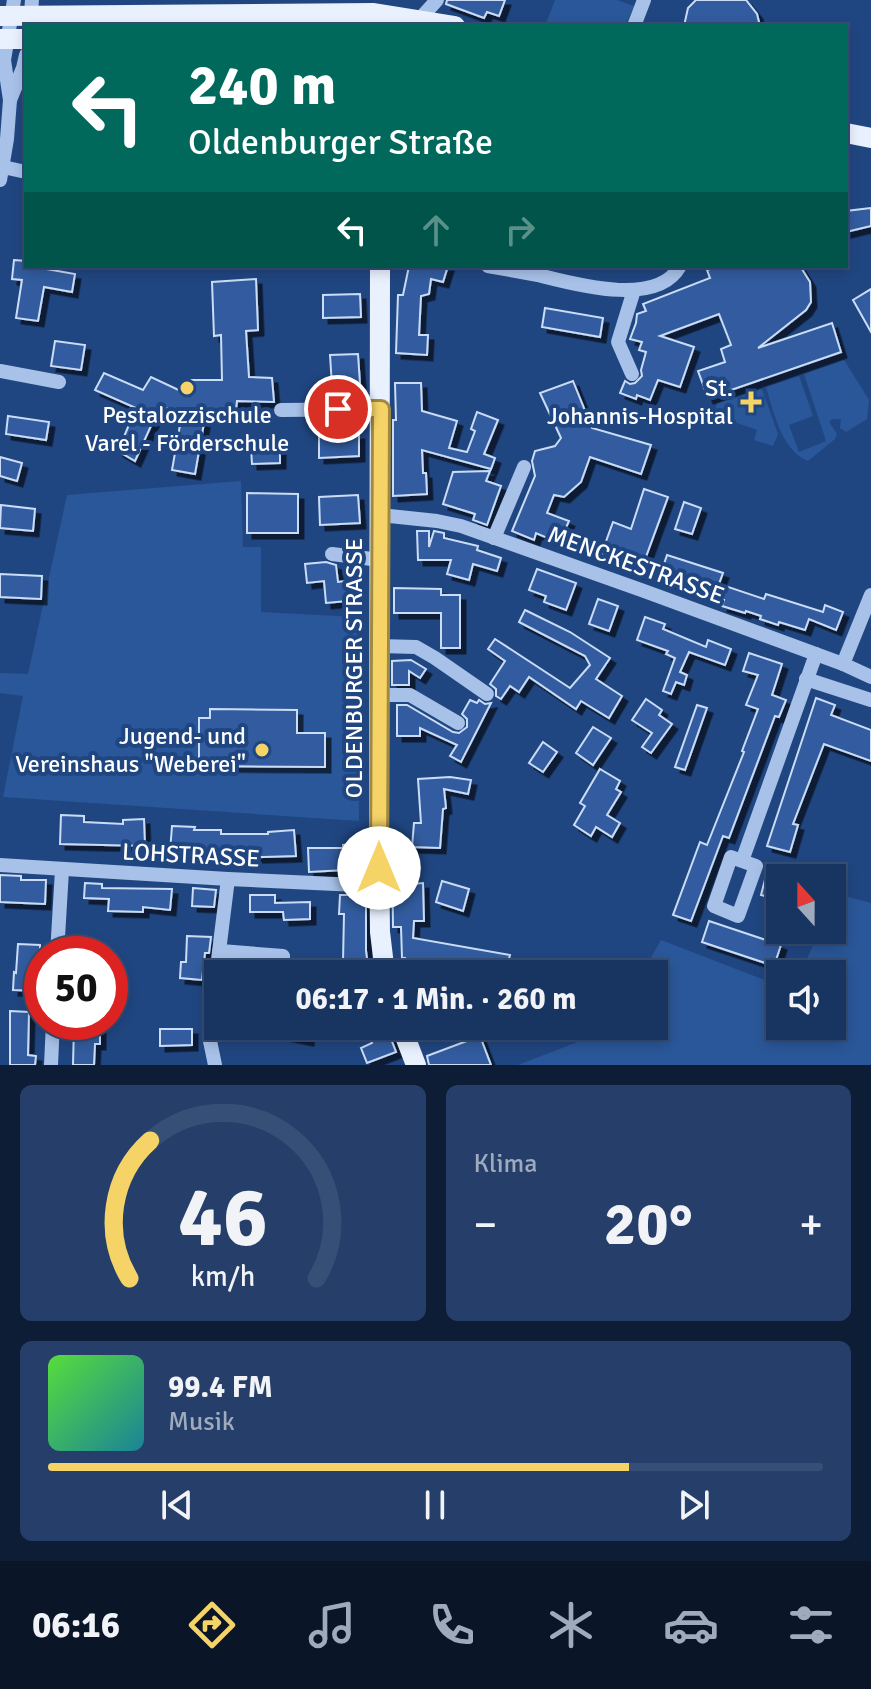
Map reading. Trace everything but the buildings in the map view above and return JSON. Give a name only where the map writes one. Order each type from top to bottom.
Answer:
[{"type":"main road","points":[[20,12],[218,20],[374,13],[417,24]]},
{"type":"main road","points":[[848,133],[871,138]]},
{"type":"main road","name":"OLDENBURGER STRASSE","points":[[380,268],[379,886],[383,960]]},
{"type":"main road","points":[[406,1040],[416,1065]]},
{"type":"street","points":[[417,24],[437,0]]},
{"type":"street","points":[[635,24],[644,0]]},
{"type":"street","points":[[10,100],[4,60],[20,12]]},
{"type":"street","points":[[24,64],[10,100],[3,137],[1,173],[24,172]]},
{"type":"street","points":[[498,268],[593,288],[634,290],[659,285],[679,268]]},
{"type":"street","points":[[632,374],[618,342],[634,290]]},
{"type":"street","points":[[0,371],[59,382]]},
{"type":"street","points":[[281,410],[381,409]]},
{"type":"street","points":[[494,538],[524,467]]},
{"type":"street","name":"MENCKESTRASSE","points":[[380,515],[461,526],[816,654],[871,677]]},
{"type":"street","points":[[332,554],[380,560]]},
{"type":"street","points":[[843,664],[871,595]]},
{"type":"street","points":[[379,646],[416,647],[487,694]]},
{"type":"street","points":[[742,861],[816,654]]},
{"type":"street","points":[[806,679],[870,695]]},
{"type":"street","points":[[379,695],[410,695],[458,723]]},
{"type":"street","name":"LOHSTRASSE","points":[[0,865],[379,886]]},
{"type":"street","points":[[58,936],[62,870]]},
{"type":"street","points":[[215,1065],[210,1024],[228,879]]},
{"type":"street","points":[[221,951],[283,956],[283,960]]},
{"type":"street","points":[[51,1065],[52,1040]]},
{"type":"shaded area","points":[[555,0],[617,0],[634,6],[626,24],[546,24]]},
{"type":"shaded area","points":[[844,360],[869,400],[867,419],[846,432],[840,428],[841,419],[832,419],[829,422],[837,434],[835,439],[808,461],[799,456],[785,439],[766,387],[799,376],[813,416],[789,425],[799,452],[826,441],[804,374]]},
{"type":"shaded area","points":[[762,389],[778,434],[773,446],[754,440],[757,430],[714,415],[717,403]]},
{"type":"shaded area","points":[[241,481],[243,547],[261,547],[261,612],[357,617],[359,821],[3,797],[23,696],[0,693],[0,673],[28,674],[67,495]]},
{"type":"shaded area","points":[[846,896],[871,903],[871,1065],[518,1065],[583,1040],[668,1040],[668,960],[650,960],[661,940],[766,981],[766,1040],[846,1040],[846,960],[806,960],[814,944],[846,944]]},
{"type":"place","name":"Pestalozzischule Varel - Förderschule","points":[[187,388]]},
{"type":"place","name":"St. Johannis-Hospital","points":[[751,402]]},
{"type":"place","name":"Jugend- und Vereinshaus \"Weberei\"","points":[[262,750]]},
{"type":"route","points":[[338,409],[381,409],[379,868]]}]
